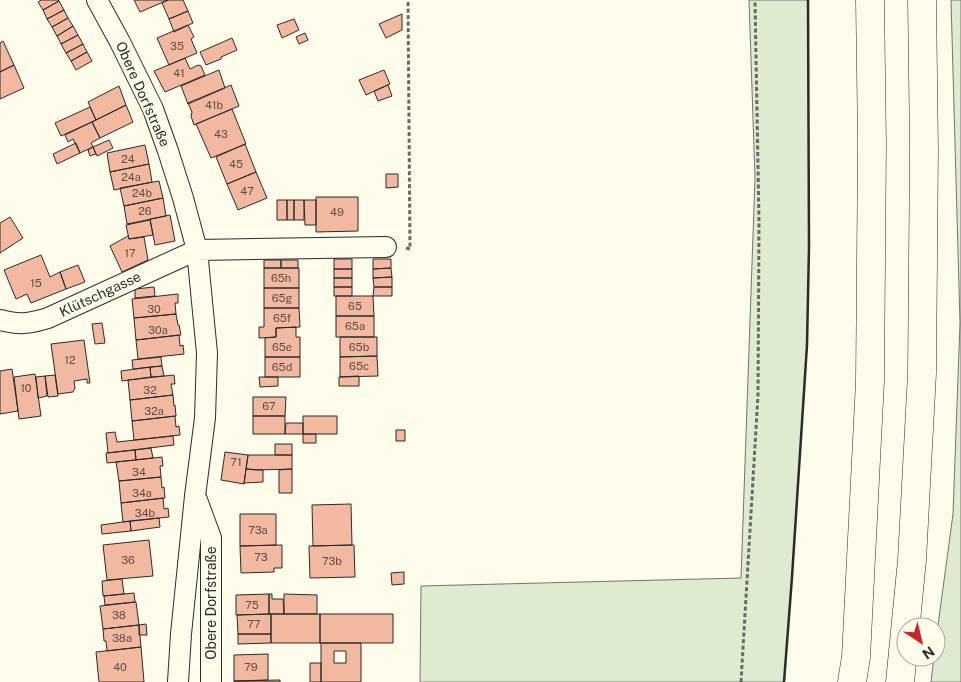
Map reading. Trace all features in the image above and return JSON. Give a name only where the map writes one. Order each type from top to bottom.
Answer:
[{"type":"highway","points":[[852,682],[856,647],[870,381],[872,144],[870,0]]},
{"type":"highway","points":[[900,682],[912,560],[922,373],[924,149],[922,0]]},
{"type":"street","name":"Obere Dorfstraße","points":[[97,0],[153,109],[183,198],[197,250],[207,353],[205,418],[195,496],[178,682]]},
{"type":"street","points":[[197,250],[386,247]]},
{"type":"street","name":"Klütschgasse","points":[[0,320],[14,324],[31,324],[48,318],[197,250]]},
{"type":"street","name":"Obere Dorfstraße","points":[[195,496],[211,538],[211,682]]},
{"type":"path","points":[[386,247],[410,248],[408,0]]},
{"type":"path","points":[[741,682],[758,395],[759,223],[755,0]]},
{"type":"green space","points":[[749,0],[808,0],[809,247],[807,345],[784,682],[420,682],[421,586],[741,578],[755,178]]},
{"type":"green space","points":[[951,0],[961,0],[961,682],[931,682],[933,667],[946,667],[946,617],[939,617],[953,514],[960,323]]},
{"type":"building","points":[[41,0],[59,1],[43,10],[38,2]]},
{"type":"building","points":[[134,0],[168,0],[140,12]]},
{"type":"building","points":[[168,0],[183,0],[188,11],[169,19],[162,3]]},
{"type":"building","points":[[59,1],[64,10],[47,19],[43,10]]},
{"type":"building","points":[[64,10],[68,18],[52,27],[47,19]]},
{"type":"building","points":[[188,11],[193,23],[174,32],[169,19]]},
{"type":"building","points":[[402,14],[402,30],[386,38],[379,24]]},
{"type":"building","points":[[68,18],[73,26],[57,36],[52,27]]},
{"type":"building","points":[[294,19],[299,30],[282,38],[277,25]]},
{"type":"building","points":[[188,25],[194,37],[191,39],[197,53],[169,65],[157,38]]},
{"type":"building","points":[[73,26],[78,35],[61,44],[57,36]]},
{"type":"building","points":[[305,33],[308,40],[299,44],[296,37]]},
{"type":"building","points":[[78,35],[83,44],[66,53],[61,44]]},
{"type":"building","points":[[232,38],[237,50],[206,65],[200,52]]},
{"type":"building","points":[[3,41],[14,65],[0,72],[0,43]]},
{"type":"building","points":[[83,44],[87,52],[71,61],[66,53]]},
{"type":"building","points":[[87,52],[92,61],[76,70],[71,61]]},
{"type":"building","points":[[185,58],[190,69],[198,65],[201,66],[205,75],[165,92],[154,71]]},
{"type":"building","points":[[14,65],[24,88],[0,99],[0,72]]},
{"type":"building","points":[[219,70],[225,88],[188,104],[181,86]]},
{"type":"building","points":[[384,70],[390,84],[366,95],[359,80]]},
{"type":"building","points":[[231,85],[239,106],[194,125],[188,103]]},
{"type":"building","points":[[388,85],[392,96],[378,101],[374,91]]},
{"type":"building","points":[[119,86],[126,105],[96,120],[88,102]]},
{"type":"building","points":[[126,105],[133,122],[100,138],[92,122]]},
{"type":"building","points":[[90,107],[96,120],[61,136],[55,123]]},
{"type":"building","points":[[232,109],[246,144],[211,158],[196,124]]},
{"type":"building","points":[[92,122],[100,138],[91,143],[93,147],[80,153],[73,139],[68,142],[65,135]]},
{"type":"building","points":[[109,140],[113,148],[97,156],[93,147]]},
{"type":"building","points":[[76,143],[80,153],[57,164],[53,154]]},
{"type":"building","points":[[245,144],[256,172],[227,184],[216,157]]},
{"type":"building","points":[[145,145],[149,164],[110,172],[107,153]]},
{"type":"building","points":[[93,147],[96,154],[90,156],[88,150]]},
{"type":"building","points":[[149,164],[152,182],[114,190],[110,172]]},
{"type":"building","points":[[256,172],[267,198],[238,210],[227,184]]},
{"type":"building","points":[[386,174],[398,174],[398,187],[386,188]]},
{"type":"building","points":[[159,181],[163,198],[124,206],[120,188]]},
{"type":"building","points":[[316,197],[358,197],[358,231],[316,232]]},
{"type":"building","points":[[163,198],[166,216],[127,224],[124,206]]},
{"type":"building","points":[[277,200],[287,200],[287,220],[277,220]]},
{"type":"building","points":[[287,200],[294,200],[294,220],[287,220]]},
{"type":"building","points":[[294,200],[304,200],[304,220],[294,220]]},
{"type":"building","points":[[304,200],[316,200],[316,225],[305,225]]},
{"type":"building","points":[[170,215],[175,241],[155,245],[150,219]]},
{"type":"building","points":[[10,217],[23,238],[0,253],[0,223]]},
{"type":"building","points":[[150,220],[153,235],[129,239],[126,225]]},
{"type":"building","points":[[128,236],[129,239],[144,237],[148,260],[122,272],[110,246]]},
{"type":"building","points":[[41,255],[50,277],[60,272],[66,289],[31,303],[27,294],[16,299],[4,270]]},
{"type":"building","points":[[334,259],[352,259],[352,269],[334,269]]},
{"type":"building","points":[[373,259],[391,259],[391,268],[373,269]]},
{"type":"building","points":[[264,260],[281,260],[281,268],[264,268]]},
{"type":"building","points":[[281,260],[298,260],[298,268],[281,268]]},
{"type":"building","points":[[78,265],[85,282],[66,289],[60,272]]},
{"type":"building","points":[[264,268],[299,268],[299,288],[264,288]]},
{"type":"building","points":[[391,268],[392,277],[373,278],[373,269]]},
{"type":"building","points":[[334,269],[352,269],[352,278],[334,278]]},
{"type":"building","points":[[392,277],[392,287],[374,287],[373,278]]},
{"type":"building","points":[[334,278],[352,278],[352,287],[334,287]]},
{"type":"building","points":[[154,287],[155,296],[135,298],[135,289]]},
{"type":"building","points":[[334,287],[352,287],[352,296],[334,296]]},
{"type":"building","points":[[374,287],[392,287],[392,296],[373,296]]},
{"type":"building","points":[[264,288],[299,288],[299,308],[264,308]]},
{"type":"building","points":[[178,294],[178,303],[175,303],[176,314],[134,318],[132,299]]},
{"type":"building","points":[[336,296],[373,296],[374,316],[336,316]]},
{"type":"building","points":[[264,308],[299,308],[300,327],[276,328],[276,337],[259,338],[259,327],[264,327]]},
{"type":"building","points":[[176,314],[181,335],[136,340],[134,318]]},
{"type":"building","points":[[336,316],[374,316],[374,337],[336,337]]},
{"type":"building","points":[[102,323],[105,343],[95,344],[92,324]]},
{"type":"building","points":[[296,327],[296,337],[300,337],[300,357],[265,357],[265,338],[276,337],[276,328]]},
{"type":"building","points":[[179,335],[180,346],[183,345],[184,354],[138,359],[136,340]]},
{"type":"building","points":[[340,337],[377,337],[377,356],[340,357]]},
{"type":"building","points":[[84,340],[90,383],[87,383],[87,379],[74,381],[75,388],[73,392],[58,394],[51,344]]},
{"type":"building","points":[[377,356],[378,376],[340,377],[340,357]]},
{"type":"building","points":[[161,357],[162,366],[133,369],[132,360]]},
{"type":"building","points":[[265,357],[300,357],[300,377],[265,377]]},
{"type":"building","points":[[162,366],[164,376],[151,377],[150,367]]},
{"type":"building","points":[[150,367],[151,377],[122,381],[121,371]]},
{"type":"building","points":[[12,369],[18,411],[0,414],[0,371]]},
{"type":"building","points":[[35,374],[41,416],[19,419],[14,377]]},
{"type":"building","points":[[55,375],[58,396],[48,397],[45,376]]},
{"type":"building","points":[[174,375],[175,384],[171,384],[173,395],[130,400],[128,380]]},
{"type":"building","points":[[45,376],[47,396],[38,398],[36,377]]},
{"type":"building","points":[[359,376],[359,386],[339,386],[339,377]]},
{"type":"building","points":[[259,377],[278,377],[278,386],[260,387]]},
{"type":"building","points":[[173,395],[176,416],[132,421],[130,400]]},
{"type":"building","points":[[253,397],[286,397],[285,416],[253,416]]},
{"type":"building","points":[[175,416],[176,427],[179,426],[180,435],[134,440],[132,421]]},
{"type":"building","points":[[253,416],[285,416],[285,434],[253,434]]},
{"type":"building","points":[[303,416],[337,416],[337,434],[303,434]]},
{"type":"building","points":[[286,423],[303,423],[303,434],[285,434]]},
{"type":"building","points":[[396,430],[405,430],[405,441],[396,441]]},
{"type":"building","points":[[115,432],[117,442],[173,436],[174,445],[108,453],[106,433]]},
{"type":"building","points":[[303,434],[316,434],[316,443],[303,443]]},
{"type":"building","points":[[275,444],[292,444],[292,455],[275,455]]},
{"type":"building","points":[[151,448],[153,458],[136,460],[135,450]]},
{"type":"building","points":[[135,450],[136,460],[107,463],[106,453]]},
{"type":"building","points":[[225,452],[248,455],[244,484],[221,480]]},
{"type":"building","points":[[248,455],[292,455],[292,469],[246,469]]},
{"type":"building","points":[[162,457],[163,466],[160,466],[161,477],[119,481],[116,462]]},
{"type":"building","points":[[246,469],[263,470],[263,482],[244,483]]},
{"type":"building","points":[[292,469],[292,493],[279,493],[279,470]]},
{"type":"building","points":[[161,477],[165,498],[121,503],[119,481]]},
{"type":"building","points":[[163,498],[164,509],[168,508],[169,517],[123,522],[121,503]]},
{"type":"building","points":[[351,504],[352,545],[313,546],[312,505]]},
{"type":"building","points":[[240,514],[276,514],[276,545],[240,546]]},
{"type":"building","points":[[159,518],[160,527],[131,531],[130,521]]},
{"type":"building","points":[[130,521],[131,531],[102,534],[101,525]]},
{"type":"building","points":[[149,540],[153,576],[107,580],[103,545]]},
{"type":"building","points":[[282,545],[282,568],[274,568],[274,572],[241,573],[240,546]]},
{"type":"building","points":[[354,545],[355,577],[310,578],[309,546]]},
{"type":"building","points":[[404,572],[404,584],[392,585],[391,573]]},
{"type":"building","points":[[122,579],[124,594],[103,596],[102,581]]},
{"type":"building","points":[[134,593],[135,602],[105,605],[104,596]]},
{"type":"building","points":[[269,594],[269,614],[236,615],[236,595]]},
{"type":"building","points":[[269,594],[272,594],[272,599],[283,599],[284,614],[269,614]]},
{"type":"building","points":[[284,594],[317,595],[317,614],[284,614]]},
{"type":"building","points":[[136,602],[139,625],[103,629],[100,606]]},
{"type":"building","points":[[271,614],[271,634],[238,634],[237,615]]},
{"type":"building","points":[[271,614],[320,614],[320,643],[271,643]]},
{"type":"building","points":[[320,614],[393,614],[393,643],[320,643]]},
{"type":"building","points":[[146,624],[147,635],[139,635],[139,625]]},
{"type":"building","points":[[139,625],[141,647],[107,651],[103,629]]},
{"type":"building","points":[[238,634],[271,634],[271,643],[238,644]]},
{"type":"building","points":[[321,643],[361,643],[361,682],[321,682]],"holes":[[[334,651],[346,651],[346,663],[334,663]]]},
{"type":"building","points":[[141,647],[144,682],[99,682],[96,652]]},
{"type":"building","points":[[268,654],[268,680],[234,681],[234,655]]},
{"type":"building","points":[[310,663],[321,663],[321,682],[310,682]]},
{"type":"building","points":[[280,680],[280,682],[234,682],[234,681]]},
{"type":"wall","points":[[784,682],[807,345],[809,247],[808,0]]}]
